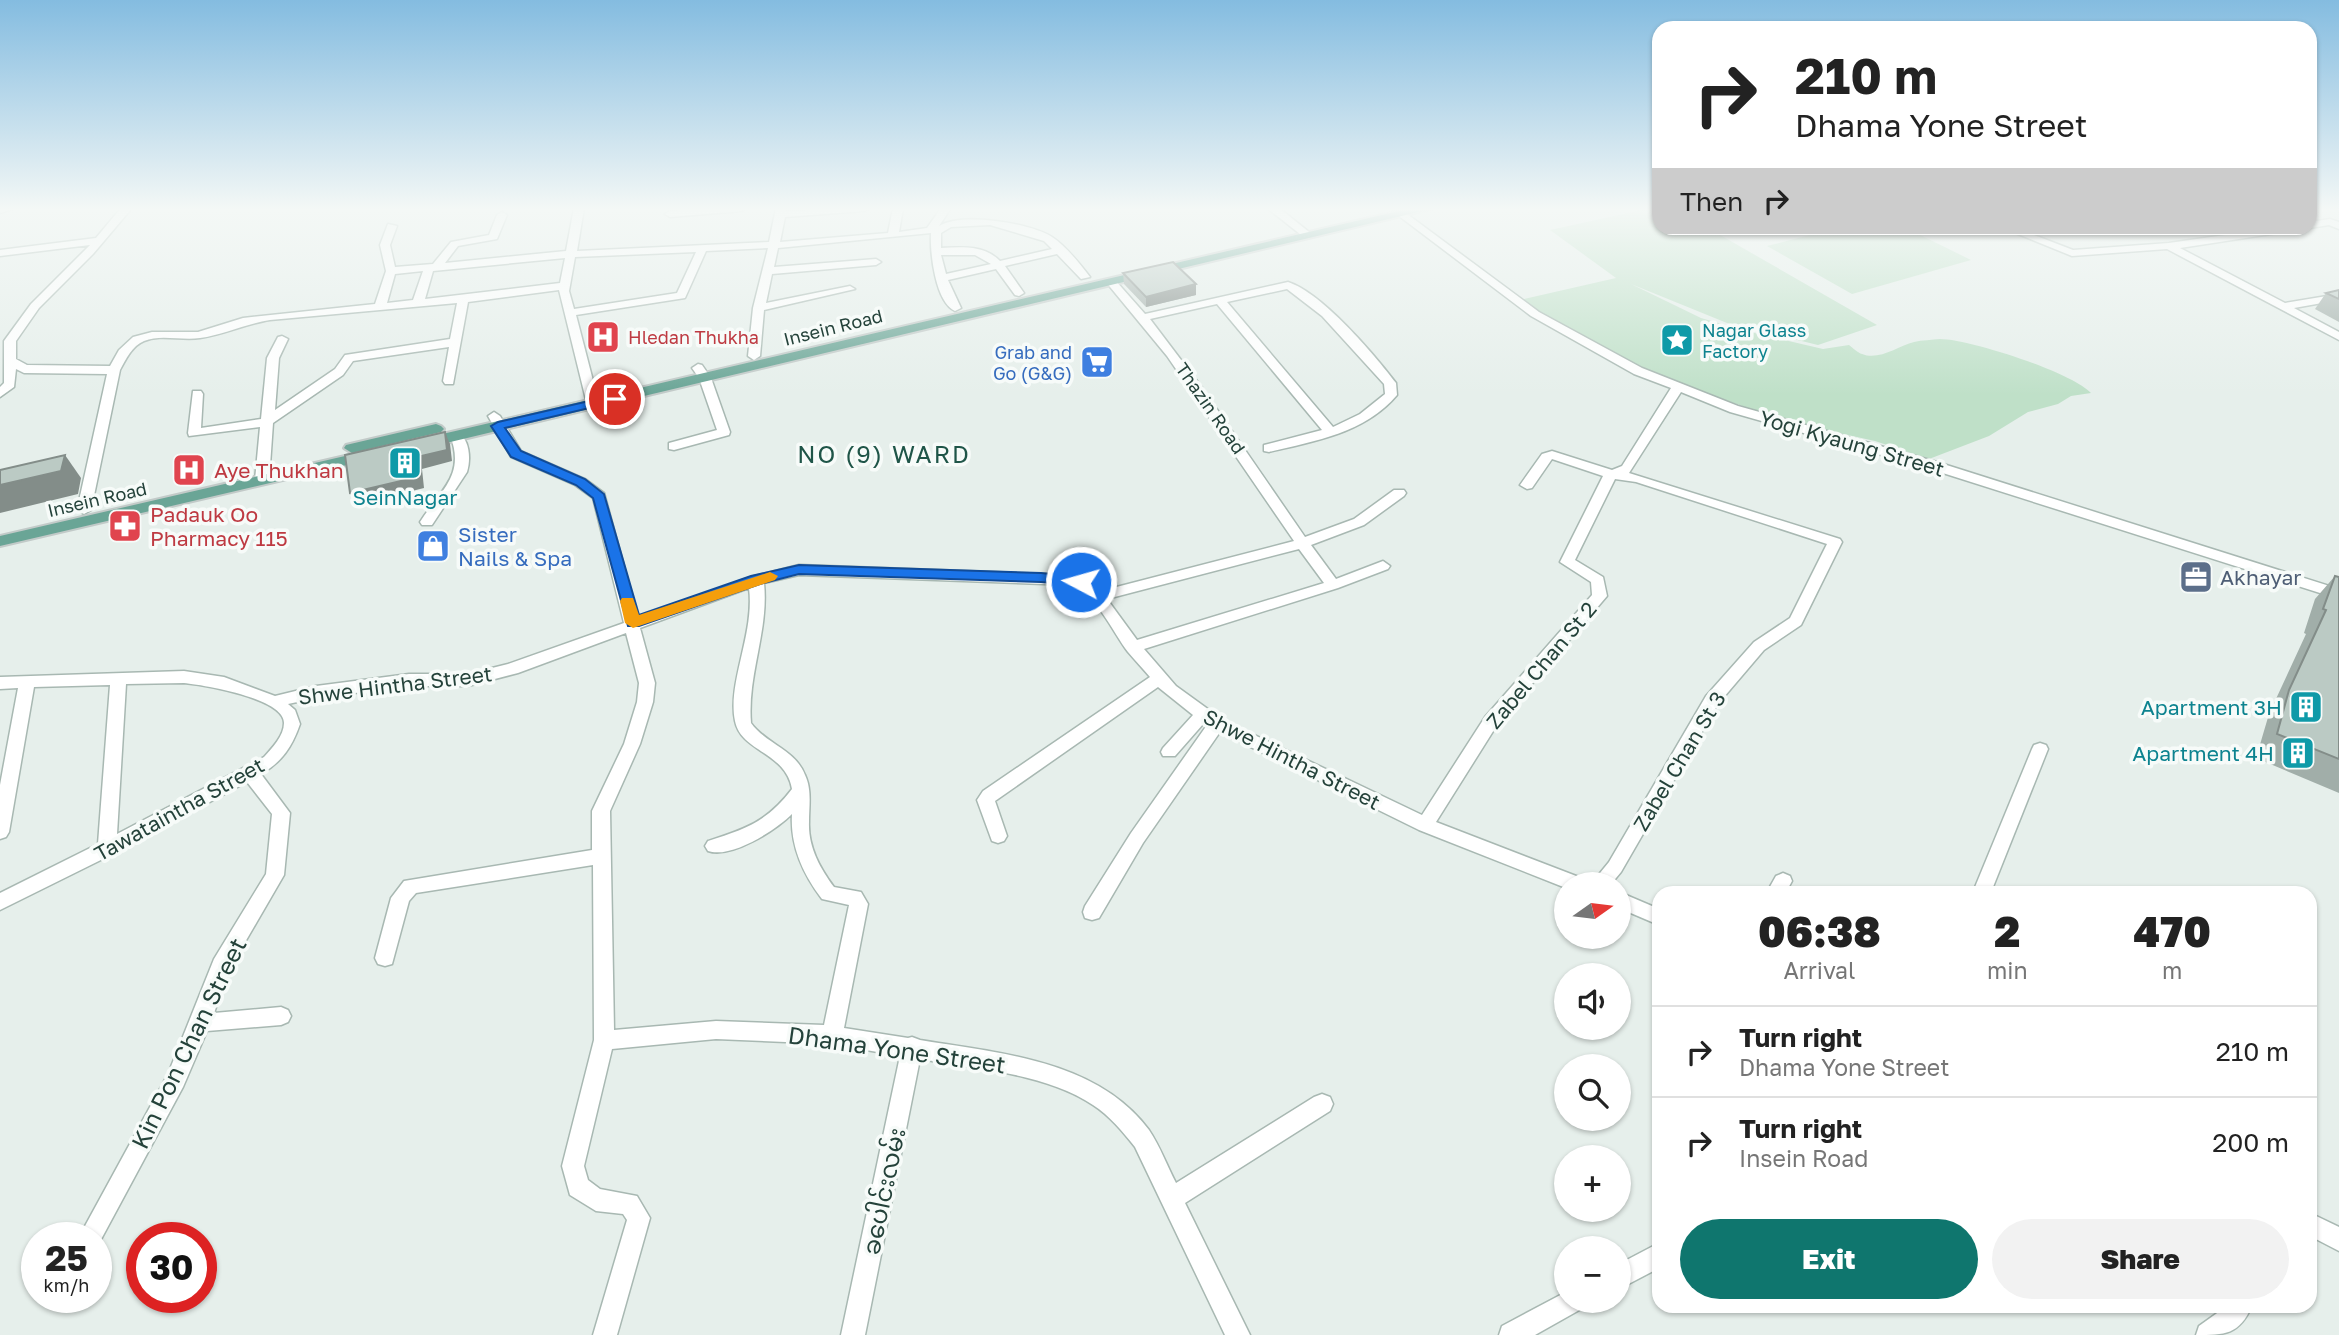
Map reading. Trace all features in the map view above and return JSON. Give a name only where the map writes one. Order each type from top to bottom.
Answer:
[{"type":"main road","name":"Insein Road","points":[[0,541],[262,474],[1137,270]]},
{"type":"main road","name":"Insein Road","points":[[701,373],[754,356],[1085,277],[1108,277]]},
{"type":"main road","name":"Insein Road","points":[[0,529],[456,435],[496,421]]},
{"type":"street","points":[[0,393],[10,384],[10,341],[35,306],[71,270]]},
{"type":"street","points":[[380,306],[391,271],[401,270]]},
{"type":"street","points":[[418,303],[431,270]]},
{"type":"street","points":[[568,270],[565,286],[569,313],[592,399]]},
{"type":"street","points":[[569,313],[681,296],[692,270]]},
{"type":"street","points":[[754,356],[754,329],[768,271],[776,270]]},
{"type":"street","points":[[938,270],[955,308]]},
{"type":"street","points":[[940,279],[981,270]]},
{"type":"street","points":[[1004,270],[1019,293]]},
{"type":"street","points":[[1079,270],[1085,277]]},
{"type":"street","name":"Yogi Kyaung Street","points":[[1477,270],[1535,314],[1638,371],[1734,409],[1932,465],[2339,594]]},
{"type":"street","points":[[2214,270],[2339,337]]},
{"type":"street","name":"Thazin Road","points":[[1108,277],[1145,317],[1208,403],[1301,544],[1333,585]]},
{"type":"street","points":[[1145,317],[1280,285],[1297,288],[1390,383],[1391,395],[1380,407],[1362,419],[1331,433],[1269,448]]},
{"type":"street","points":[[84,510],[114,370],[123,352],[138,339],[152,335],[199,335],[243,321],[271,317],[463,299],[565,286]]},
{"type":"street","points":[[759,308],[850,289]]},
{"type":"street","points":[[2283,307],[2339,297]]},
{"type":"street","points":[[449,382],[463,299]]},
{"type":"street","points":[[1219,299],[1331,433]]},
{"type":"street","points":[[262,474],[273,358],[282,339]]},
{"type":"street","points":[[197,394],[194,433],[266,422],[333,377],[349,358],[456,342]]},
{"type":"street","points":[[9,360],[24,369],[114,370]]},
{"type":"street","points":[[674,446],[724,432],[701,373]]},
{"type":"street","points":[[1527,485],[1547,457],[1552,455],[1611,474],[1627,469],[1678,387]]},
{"type":"street","points":[[496,421],[516,454],[580,482],[599,496],[647,683],[645,702],[632,744],[601,811],[604,1040],[573,1166],[578,1187],[596,1200],[629,1204],[639,1218],[605,1335]]},
{"type":"street","points":[[427,522],[458,478],[464,461],[456,435]]},
{"type":"street","name":"Zabel Chan St 3","points":[[1611,474],[1638,478],[1835,542],[1796,621],[1759,646],[1712,700],[1611,872]]},
{"type":"street","name":"Zabel Chan St 2","points":[[1425,825],[1491,721],[1600,596],[1598,580],[1567,562],[1611,474]]},
{"type":"street","points":[[1098,597],[1301,544],[1359,522],[1399,492]]},
{"type":"street","points":[[1133,647],[1333,585],[1383,566]]},
{"type":"street","name":"Shwe Hintha Street","points":[[274,702],[316,692],[409,680],[468,680],[512,669],[756,580],[799,570],[1041,578],[1081,582],[1098,597],[1133,647],[1170,690],[1210,719],[1425,825],[1554,875]]},
{"type":"street","points":[[756,580],[759,614],[743,705],[743,724],[748,732],[779,751],[793,768],[802,788],[800,832],[815,877],[829,894],[854,897],[859,904],[832,1035]]},
{"type":"street","points":[[0,683],[184,677],[224,683],[274,702]]},
{"type":"street","points":[[998,836],[986,807],[989,796],[1160,678]]},
{"type":"street","points":[[107,849],[118,681]]},
{"type":"street","points":[[0,832],[27,684]]},
{"type":"street","name":"Tawataintha Street","points":[[0,902],[107,849],[270,761],[285,743],[292,724],[289,714],[274,702]]},
{"type":"street","points":[[1169,752],[1210,719]]},
{"type":"street","points":[[1092,912],[1210,719]]},
{"type":"street","points":[[1984,886],[2040,750]]},
{"type":"street","name":"Kin Pon Chan Street","points":[[98,1222],[176,1080],[221,965],[275,876],[281,813],[250,773]]},
{"type":"street","points":[[714,846],[763,830],[785,812],[802,788]]},
{"type":"street","points":[[386,958],[400,898],[411,886],[603,856]]},
{"type":"street","points":[[1631,905],[1652,914]]},
{"type":"street","points":[[200,1023],[281,1016]]},
{"type":"street","name":"Dhama Yone Street","points":[[604,1040],[716,1030],[832,1035],[912,1046],[1013,1065],[1100,1097],[1126,1119],[1143,1140],[1238,1335]]},
{"type":"street","name":"ခပေါင်းလမ်း","points":[[853,1335],[912,1046]]},
{"type":"street","points":[[1171,1199],[1322,1104]]},
{"type":"street","points":[[2317,1228],[2339,1239]]},
{"type":"street","points":[[1631,1270],[1652,1259]]},
{"type":"street","points":[[1511,1335],[1554,1311]]},
{"type":"street","points":[[2208,1335],[2236,1313]]},
{"type":"green space","points":[[1605,270],[1782,270],[1877,325],[1818,345],[1727,323],[1631,284],[1701,318],[1823,349],[1849,345],[1859,353],[1875,356],[1917,341],[1940,339],[1973,344],[2042,367],[2091,393],[2071,396],[2058,404],[2028,412],[1989,436],[1929,459],[1875,441],[1784,421],[1642,370],[1571,332],[1520,300],[1616,278]]},
{"type":"green space","points":[[1810,270],[1935,270],[1852,294]]},
{"type":"building","points":[[1135,270],[1182,270],[1196,284],[1146,297],[1123,273]]},
{"type":"building","points":[[2339,290],[2339,299],[2326,293]]},
{"type":"building","points":[[445,432],[447,450],[417,457],[418,477],[350,493],[345,455]]},
{"type":"building","points":[[65,455],[61,471],[0,485],[0,470]]},
{"type":"building","points":[[2335,576],[2339,577],[2339,759],[2277,734],[2289,690],[2326,610],[2323,609]]},
{"type":"slow traffic","points":[[627,601],[633,623],[770,576]]},
{"type":"place","name":"Hledan Thukha","points":[[603,337]]},
{"type":"place","name":"Nagar Glass Factory","points":[[1677,340]]},
{"type":"place","name":"Grab and Go (G&G)","points":[[1097,362]]},
{"type":"place","name":"SeinNagar","points":[[405,463]]},
{"type":"place","name":"Aye Thukhan","points":[[189,470]]},
{"type":"place","name":"Padauk Oo Pharmacy 115","points":[[125,526]]},
{"type":"place","name":"Sister Nails & Spa","points":[[433,546]]},
{"type":"place","name":"Akhayar","points":[[2196,577]]},
{"type":"place","name":"Apartment 3H","points":[[2306,707]]},
{"type":"place","name":"Apartment 4H","points":[[2298,753]]},
{"type":"district","name":"NO (9) WARD","points":[[884,453]]},
{"type":"route","points":[[615,399],[498,426],[516,454],[580,482],[599,496],[633,623],[756,580],[799,570],[1041,578],[1081,582]]}]
